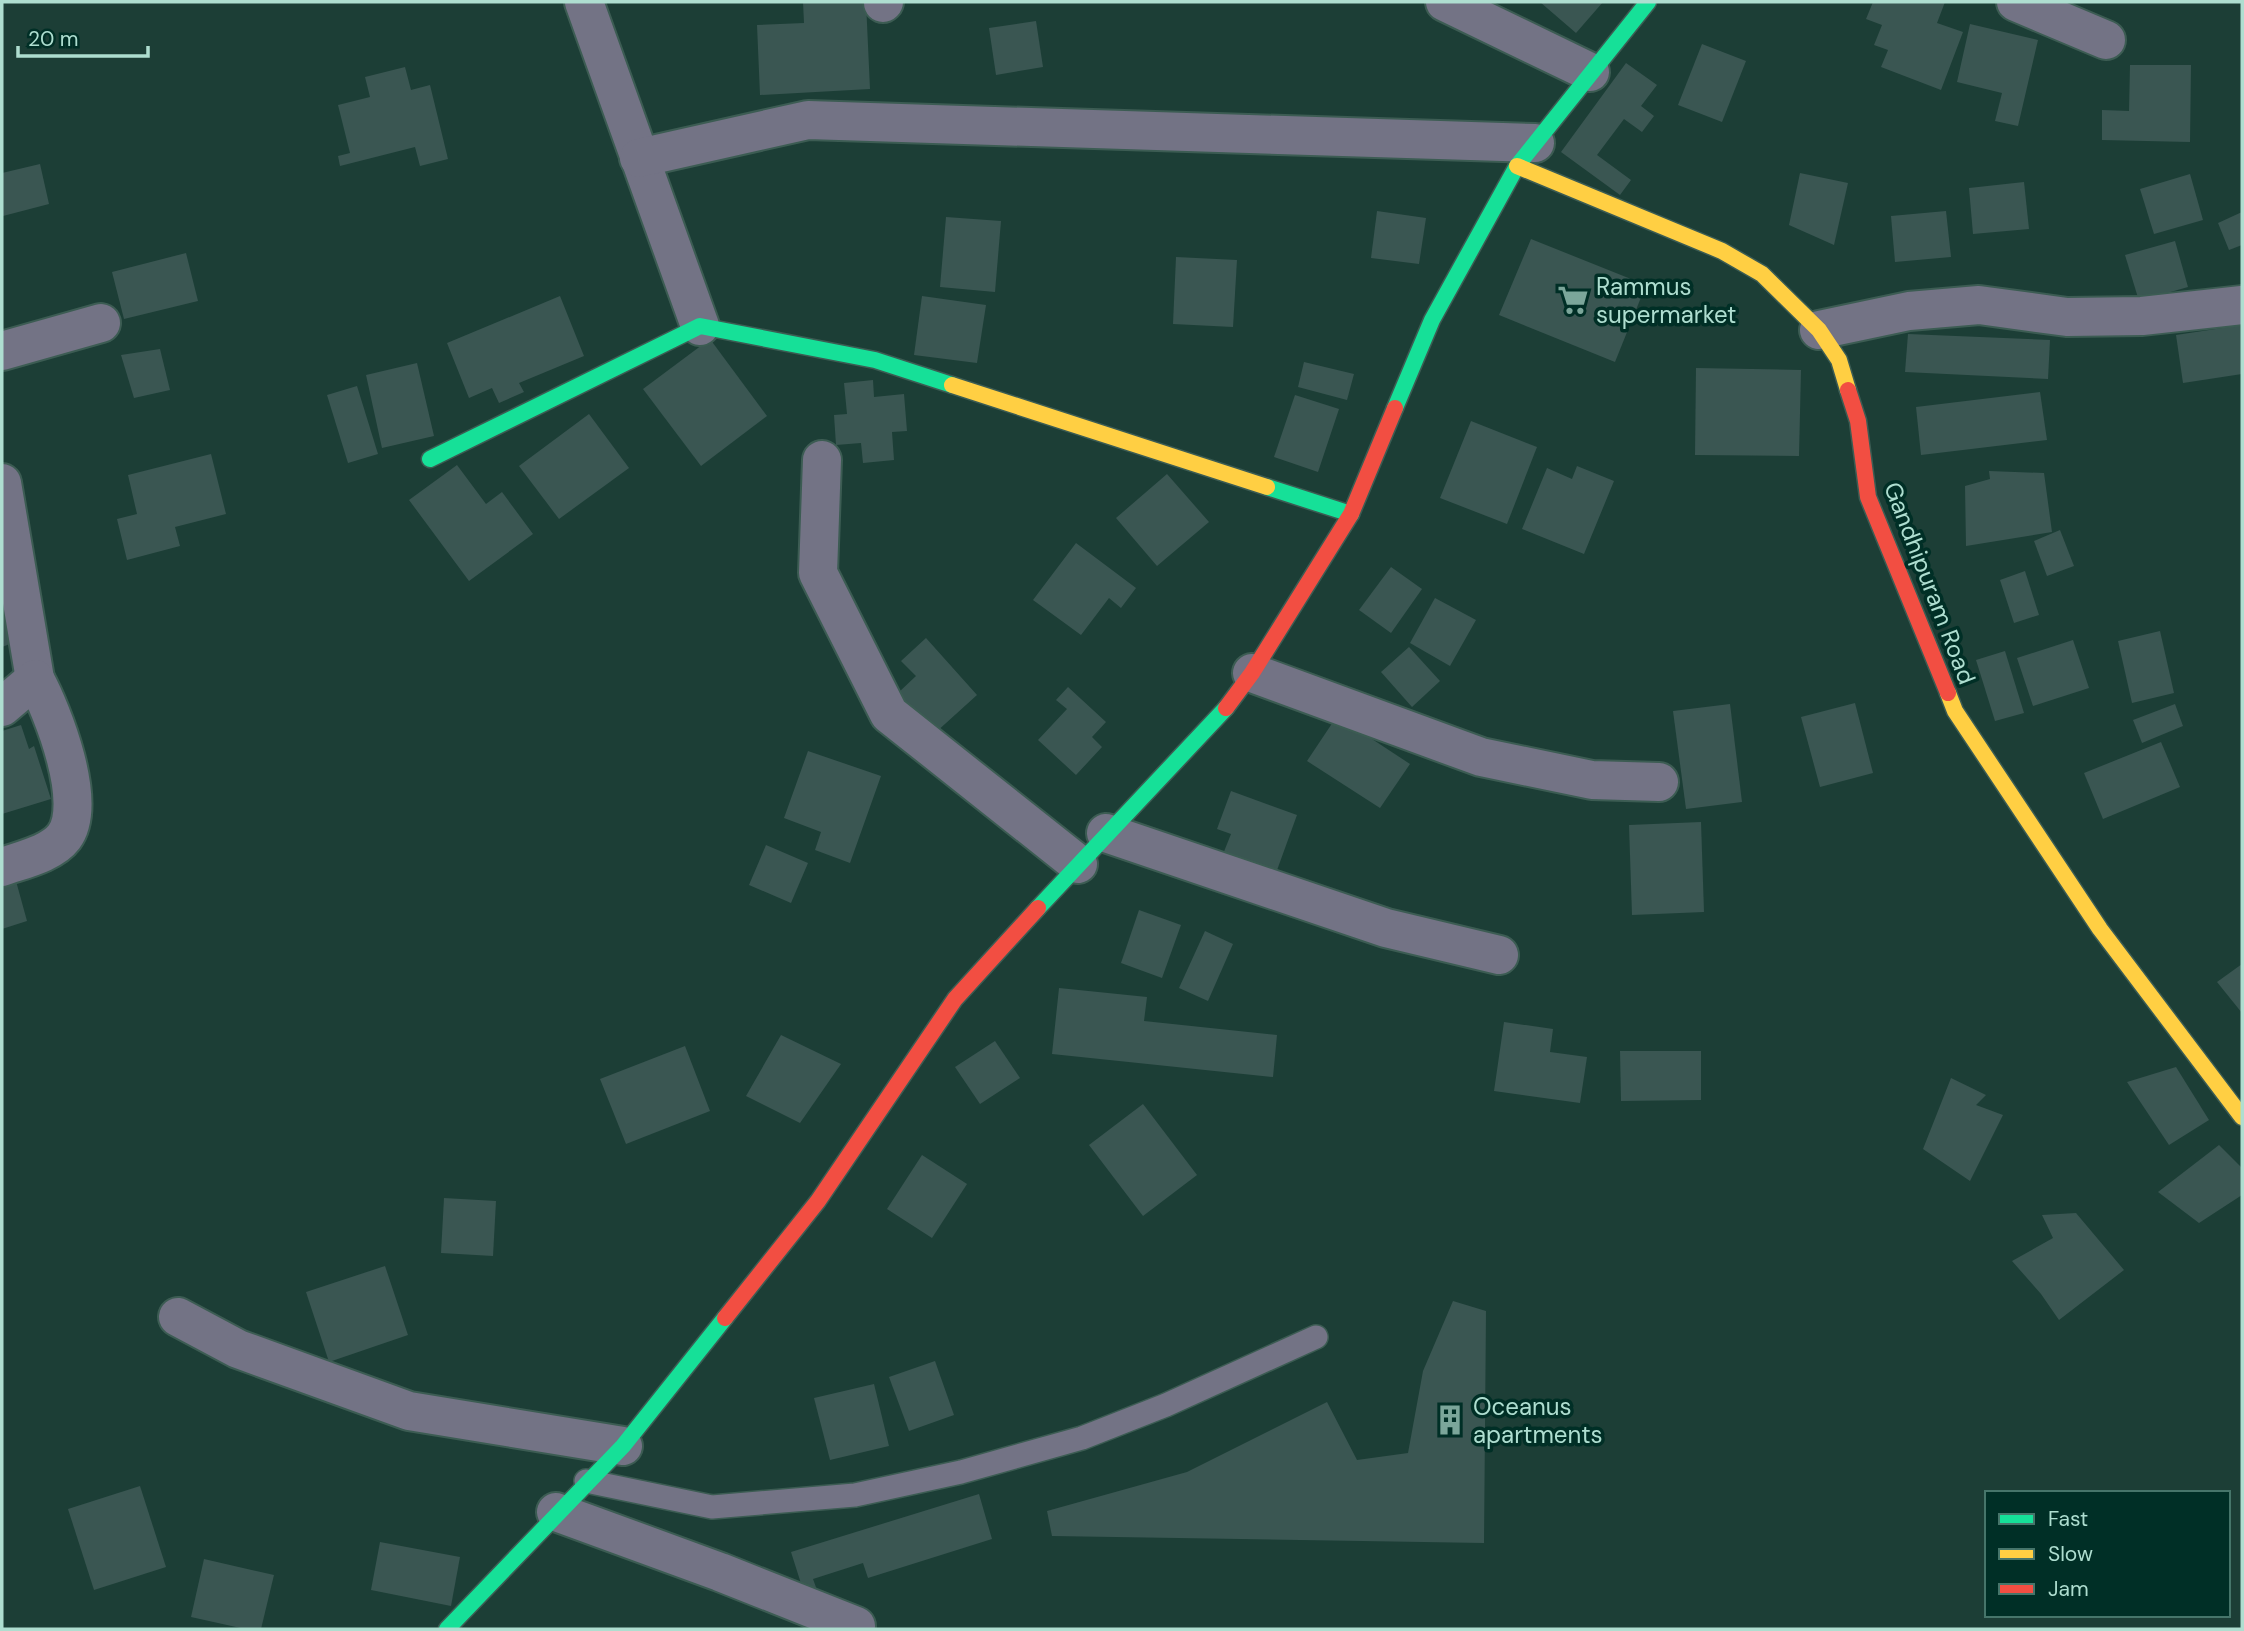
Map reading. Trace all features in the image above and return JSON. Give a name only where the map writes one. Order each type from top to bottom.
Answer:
[{"type":"street","points":[[584,2],[699,326]]},
{"type":"street","points":[[1445,2],[1590,72]]},
{"type":"street","points":[[447,1629],[586,1481],[623,1446],[818,1201],[955,999],[1106,833],[1220,716],[1252,673],[1351,514],[1432,320],[1526,154],[1648,2]]},
{"type":"street","points":[[2016,2],[2106,40]]},
{"type":"street","points":[[639,158],[808,120],[1526,154]]},
{"type":"street","name":"Gandhipuram Road","points":[[1526,154],[1722,251],[1762,274],[1819,330],[1839,360],[1858,421],[1868,497],[1955,711],[2100,929],[2236,1096]]},
{"type":"street","points":[[1819,330],[1909,311],[1979,305],[2067,317],[2142,316],[2242,305]]},
{"type":"street","points":[[2,351],[101,323]]},
{"type":"street","points":[[430,459],[699,326],[875,360],[1351,514]]},
{"type":"street","points":[[822,460],[818,573],[889,714],[1078,864]]},
{"type":"street","points":[[2,482],[35,679],[53,719],[74,799],[73,821],[63,839],[50,849],[2,867]]},
{"type":"street","points":[[1252,673],[1481,757],[1592,780],[1659,782]]},
{"type":"street","points":[[2,707],[35,679]]},
{"type":"street","points":[[1106,833],[1386,928],[1499,955]]},
{"type":"street","points":[[178,1317],[238,1349],[409,1411],[623,1446]]},
{"type":"street","points":[[556,1513],[720,1572],[856,1626]]},
{"type":"lane","points":[[586,1481],[712,1507],[855,1495],[961,1472],[1082,1438],[1166,1405],[1316,1337]]},
{"type":"building","points":[[803,2],[866,2],[870,89],[760,95],[757,25],[804,23]]},
{"type":"building","points":[[1540,2],[1603,2],[1576,33]]},
{"type":"building","points":[[1873,2],[1945,2],[1937,23],[1963,32],[1941,90],[1881,67],[1888,50],[1874,45],[1882,25],[1866,19]]},
{"type":"building","points":[[1036,21],[1043,67],[996,75],[989,28]]},
{"type":"building","points":[[1970,24],[2038,40],[2018,126],[1995,121],[2002,93],[1957,82]]},
{"type":"building","points":[[1702,44],[1746,61],[1722,122],[1678,105]]},
{"type":"building","points":[[1626,63],[1657,85],[1641,106],[1654,116],[1642,132],[1624,119],[1597,155],[1631,180],[1620,195],[1561,152]]},
{"type":"building","points":[[2130,65],[2191,65],[2190,142],[2102,140],[2102,110],[2129,111]]},
{"type":"building","points":[[405,67],[411,90],[430,85],[448,159],[420,166],[415,147],[340,166],[338,156],[350,153],[338,105],[370,97],[365,77]]},
{"type":"building","points":[[40,164],[49,204],[3,216],[2,173]]},
{"type":"building","points":[[1800,173],[1848,183],[1834,245],[1789,225]]},
{"type":"building","points":[[2190,174],[2203,220],[2154,234],[2140,189]]},
{"type":"building","points":[[2024,182],[2029,229],[1973,234],[1969,188]]},
{"type":"building","points":[[1377,211],[1426,218],[1419,264],[1371,258]]},
{"type":"building","points":[[1946,211],[1951,257],[1895,262],[1891,216]]},
{"type":"building","points":[[2242,212],[2242,245],[2229,250],[2218,223]]},
{"type":"building","points":[[946,217],[1001,221],[995,292],[940,287]]},
{"type":"building","name":"Rammus supermarket","points":[[1531,239],[1646,285],[1615,362],[1499,315]]},
{"type":"building","points":[[2175,241],[2188,287],[2139,301],[2125,255]]},
{"type":"building","points":[[186,253],[198,301],[124,319],[112,272]]},
{"type":"building","points":[[1176,257],[1237,260],[1233,327],[1173,324]]},
{"type":"building","points":[[560,296],[584,356],[519,383],[524,392],[499,403],[492,388],[469,398],[447,343]]},
{"type":"building","points":[[922,296],[986,305],[977,363],[914,355]]},
{"type":"building","points":[[2242,325],[2242,374],[2183,383],[2176,335]]},
{"type":"building","points":[[1908,334],[2050,340],[2048,379],[1905,372]]},
{"type":"building","points":[[710,339],[767,416],[701,466],[643,389]]},
{"type":"building","points":[[160,349],[170,390],[134,398],[121,355]]},
{"type":"building","points":[[1304,362],[1354,374],[1347,400],[1298,387]]},
{"type":"building","points":[[417,363],[434,436],[382,448],[366,375]]},
{"type":"building","points":[[1696,368],[1801,370],[1799,456],[1695,455]]},
{"type":"building","points":[[873,380],[874,397],[904,394],[907,431],[892,432],[894,460],[863,463],[861,443],[836,445],[834,415],[847,414],[844,383]]},
{"type":"building","points":[[357,386],[378,454],[348,463],[327,395]]},
{"type":"building","points":[[2040,392],[2047,440],[1921,455],[1916,407]]},
{"type":"building","points":[[1295,395],[1339,409],[1318,472],[1274,457]]},
{"type":"building","points":[[589,414],[629,468],[559,519],[519,466]]},
{"type":"building","points":[[1471,421],[1537,447],[1507,524],[1440,498]]},
{"type":"building","points":[[211,454],[226,514],[175,527],[180,546],[127,560],[117,519],[137,514],[128,475]]},
{"type":"building","points":[[457,465],[486,504],[502,492],[533,534],[469,581],[409,500]]},
{"type":"building","points":[[1577,466],[1614,481],[1584,554],[1522,529],[1547,468],[1572,479]]},
{"type":"building","points":[[1989,471],[2044,473],[2052,532],[1966,546],[1965,486],[1990,479]]},
{"type":"building","points":[[1167,474],[1209,522],[1157,566],[1116,518]]},
{"type":"building","points":[[2060,530],[2074,566],[2047,576],[2034,541]]},
{"type":"building","points":[[1076,543],[1136,588],[1121,608],[1109,598],[1081,635],[1033,600]]},
{"type":"building","points":[[1391,567],[1422,589],[1391,633],[1359,610]]},
{"type":"building","points":[[2025,571],[2039,615],[2014,623],[2000,580]]},
{"type":"building","points":[[1435,598],[1476,620],[1450,666],[1410,643]]},
{"type":"building","points":[[2,605],[15,642],[2,647]]},
{"type":"building","points":[[2160,631],[2174,693],[2132,703],[2118,641]]},
{"type":"building","points":[[926,638],[977,695],[935,733],[898,693],[916,676],[901,661]]},
{"type":"building","points":[[2073,640],[2089,688],[2033,706],[2017,658]]},
{"type":"building","points":[[1409,647],[1440,681],[1412,707],[1381,672]]},
{"type":"building","points":[[2005,651],[2024,713],[1995,721],[1976,660]]},
{"type":"building","points":[[1068,687],[1106,722],[1092,737],[1102,747],[1076,775],[1038,740],[1067,709],[1056,700]]},
{"type":"building","points":[[1855,703],[1873,773],[1820,787],[1801,717]]},
{"type":"building","points":[[1730,704],[1742,802],[1686,809],[1673,711]]},
{"type":"building","points":[[2175,704],[2183,726],[2142,743],[2133,720]]},
{"type":"building","points":[[1337,716],[1410,764],[1380,808],[1307,761]]},
{"type":"building","points":[[21,725],[29,749],[34,746],[51,799],[2,814],[2,731]]},
{"type":"building","points":[[2161,742],[2180,787],[2103,819],[2084,773]]},
{"type":"building","points":[[808,751],[881,776],[850,863],[815,850],[821,832],[784,818]]},
{"type":"building","points":[[1231,791],[1297,815],[1276,873],[1223,854],[1231,834],[1217,829]]},
{"type":"building","points":[[1701,822],[1704,912],[1632,915],[1629,825]]},
{"type":"building","points":[[766,845],[808,863],[791,903],[749,885]]},
{"type":"building","points":[[16,881],[27,921],[2,929],[2,885]]},
{"type":"building","points":[[1139,910],[1181,925],[1162,978],[1121,963]]},
{"type":"building","points":[[1205,931],[1233,944],[1208,1001],[1179,988]]},
{"type":"building","points":[[2242,964],[2242,1013],[2217,982]]},
{"type":"building","points":[[1059,988],[1147,997],[1144,1021],[1277,1035],[1273,1077],[1052,1054]]},
{"type":"building","points":[[1504,1022],[1553,1029],[1550,1052],[1587,1057],[1580,1103],[1494,1091]]},
{"type":"building","points":[[781,1035],[841,1064],[800,1123],[746,1096]]},
{"type":"building","points":[[995,1041],[1020,1078],[980,1104],[955,1067]]},
{"type":"building","points":[[685,1046],[710,1111],[626,1144],[600,1079]]},
{"type":"building","points":[[1620,1051],[1701,1051],[1701,1100],[1621,1101]]},
{"type":"building","points":[[2176,1067],[2209,1120],[2169,1145],[2127,1082]]},
{"type":"building","points":[[1951,1078],[1986,1095],[1976,1105],[2003,1115],[1970,1181],[1923,1149]]},
{"type":"building","points":[[1143,1104],[1197,1175],[1143,1216],[1089,1145]]},
{"type":"building","points":[[2219,1145],[2242,1168],[2242,1195],[2199,1223],[2158,1192]]},
{"type":"building","points":[[922,1155],[967,1184],[932,1238],[887,1209]]},
{"type":"building","points":[[444,1198],[496,1201],[493,1256],[441,1253]]},
{"type":"building","points":[[2076,1213],[2124,1270],[2059,1320],[2041,1294],[2012,1261],[2053,1238],[2042,1215]]},
{"type":"building","points":[[385,1266],[408,1335],[329,1362],[306,1292]]},
{"type":"building","name":"Oceanus apartments","points":[[1453,1301],[1486,1311],[1484,1543],[1052,1536],[1047,1511],[1187,1472],[1327,1402],[1357,1460],[1408,1453],[1423,1371]]},
{"type":"building","points":[[935,1361],[954,1415],[909,1431],[889,1377]]},
{"type":"building","points":[[874,1384],[889,1446],[830,1460],[814,1398]]},
{"type":"building","points":[[140,1486],[166,1567],[94,1590],[68,1509]]},
{"type":"building","points":[[979,1494],[992,1539],[868,1578],[863,1563],[813,1579],[817,1590],[804,1593],[791,1552]]},
{"type":"building","points":[[380,1542],[460,1557],[451,1606],[371,1590]]},
{"type":"building","points":[[204,1559],[274,1575],[261,1629],[245,1629],[191,1617]]},
{"type":"traffic: fast","points":[[1395,408],[1432,320],[1517,166],[1648,2]]},
{"type":"traffic: fast","points":[[430,459],[700,326],[875,360],[952,385]]},
{"type":"traffic: fast","points":[[1267,487],[1351,514]]},
{"type":"traffic: fast","points":[[1038,908],[1226,708]]},
{"type":"traffic: fast","points":[[447,1629],[623,1446],[725,1318]]},
{"type":"traffic: slow","points":[[1517,166],[1722,251],[1762,274],[1819,330],[1839,360],[1848,390]]},
{"type":"traffic: slow","points":[[952,385],[1267,487]]},
{"type":"traffic: slow","points":[[1948,693],[1955,711],[2100,929],[2242,1117]]},
{"type":"traffic: jam","points":[[1848,390],[1858,421],[1868,497],[1948,693]]},
{"type":"traffic: jam","points":[[1226,708],[1252,673],[1351,514],[1395,408]]},
{"type":"traffic: jam","points":[[725,1318],[818,1201],[955,999],[1038,908]]},
{"type":"place","name":"Rammus supermarket","points":[[1573,300]]},
{"type":"place","name":"Oceanus apartments","points":[[1450,1420]]}]
